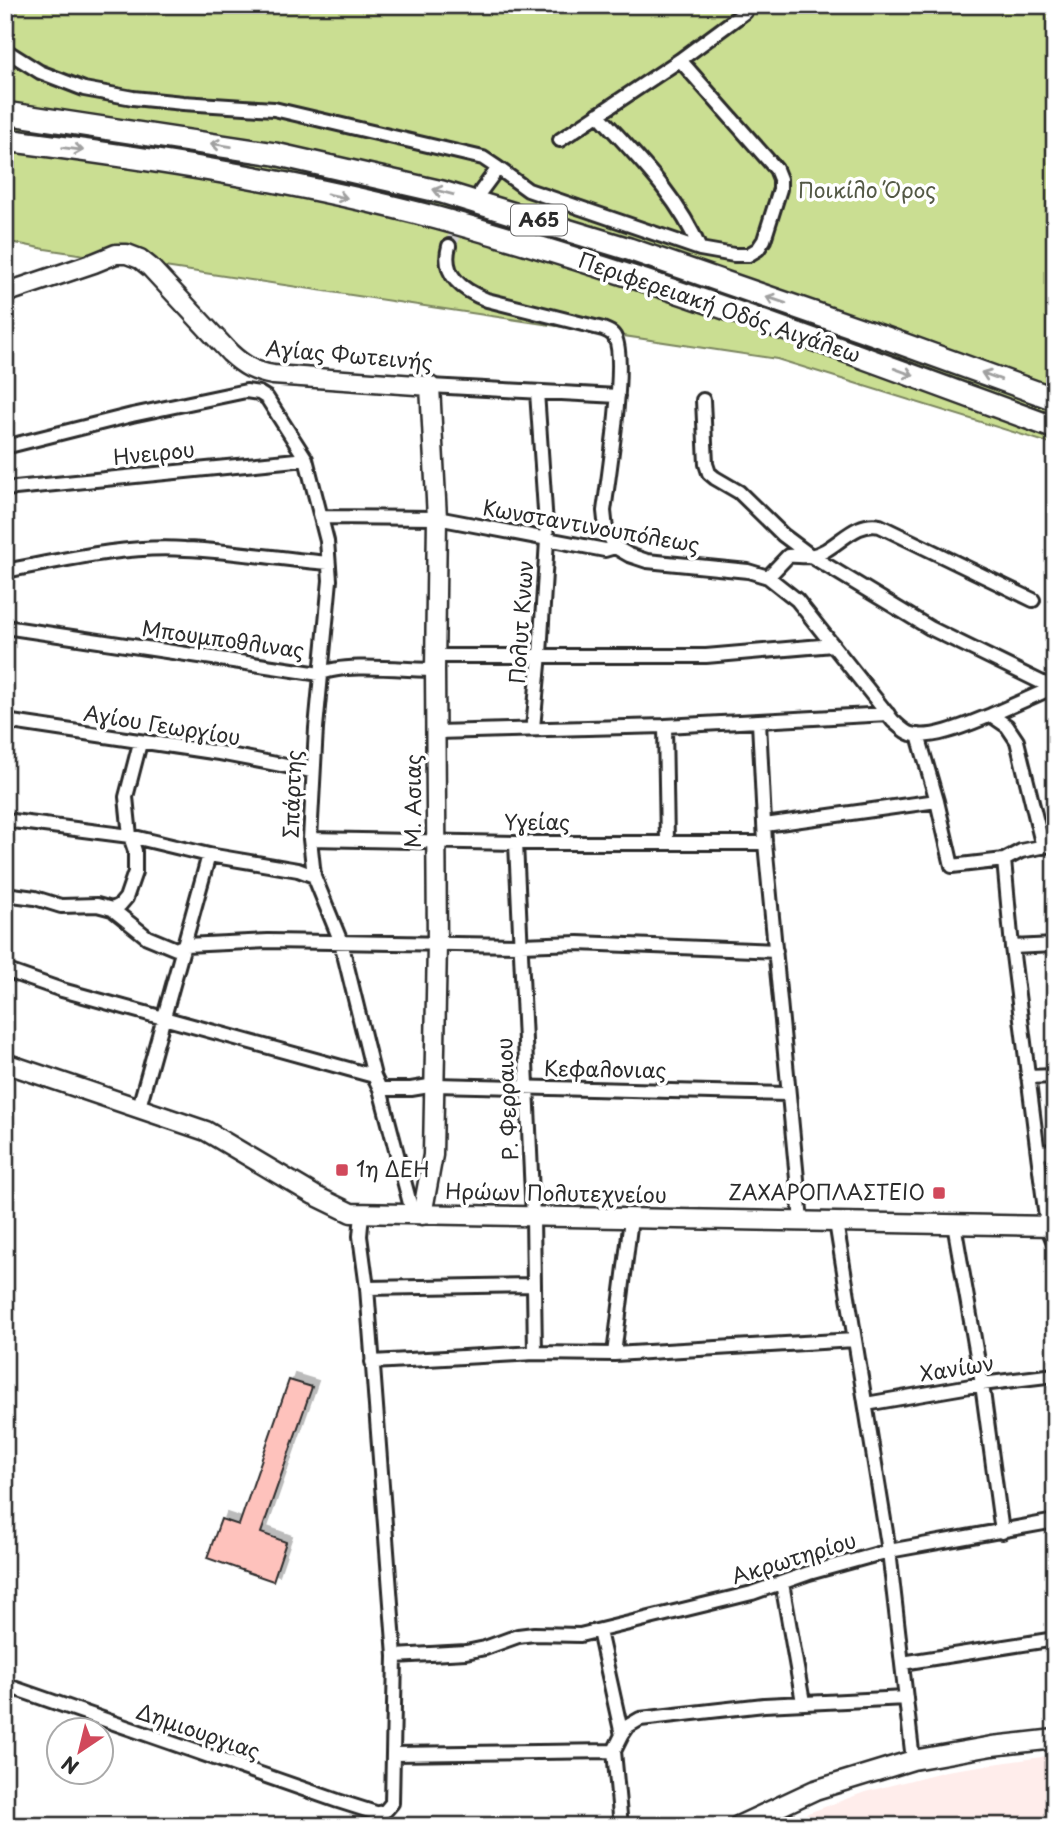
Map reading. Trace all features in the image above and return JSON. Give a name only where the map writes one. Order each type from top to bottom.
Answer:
[{"type":"highway","name":"Περιφερειακή Οδός Αιγάλεω","points":[[5,113],[275,154],[442,192],[629,249],[1055,399]]},
{"type":"highway","name":"Περιφερειακή Οδός Αιγάλεω","points":[[5,140],[270,181],[435,218],[583,262],[800,335],[1055,428]]},
{"type":"street","points":[[561,140],[680,60],[745,12]]},
{"type":"street","points":[[5,50],[40,72],[84,89],[133,98],[274,109],[466,153],[483,158],[528,190],[700,249],[748,255],[758,249],[764,240],[780,190],[780,179],[776,169],[680,60]]},
{"type":"street","points":[[598,114],[675,201],[690,224],[700,249]]},
{"type":"street","points":[[481,191],[498,168]]},
{"type":"street","points":[[449,246],[447,266],[453,278],[471,294],[609,332],[616,340],[618,396],[604,511],[606,530],[615,547]]},
{"type":"street","name":"Αγίας Φωτεινής","points":[[5,293],[116,254],[127,254],[150,267],[230,353],[256,372],[430,386],[618,396]]},
{"type":"street","name":"Μ. Ασιας","points":[[418,1215],[433,1155],[435,1085],[437,518],[430,386]]},
{"type":"street","name":"Σπάρτης","points":[[6,446],[246,391],[259,393],[267,398],[306,458],[323,517],[329,601],[312,771],[310,839],[314,876],[341,942],[374,1076],[418,1215]]},
{"type":"street","name":"Πολυτ Κνων","points":[[533,728],[547,540],[537,392]]},
{"type":"street","points":[[703,400],[706,464],[709,473],[739,492],[783,535],[811,556],[930,628],[1053,689]]},
{"type":"street","name":"Ηνειρου","points":[[5,489],[306,458]]},
{"type":"street","name":"Κωνσταντινουπόλεως","points":[[323,517],[437,518],[605,550],[615,547],[647,561],[748,571],[768,577]]},
{"type":"street","points":[[1033,600],[871,524],[860,526],[838,542],[811,556],[788,556],[768,577],[797,600],[888,714],[909,734],[944,732],[1053,689]]},
{"type":"street","points":[[5,572],[111,551],[159,549],[186,549],[328,563]]},
{"type":"street","name":"Μπουμποθλινας","points":[[5,627],[320,674],[329,669],[540,654],[706,656],[833,645]]},
{"type":"street","points":[[437,732],[759,723],[888,714]]},
{"type":"street","points":[[918,735],[952,866],[1004,860],[1021,850],[1049,846],[1017,740],[1007,726],[990,715]]},
{"type":"street","name":"Αγίου Γεωργίου","points":[[5,722],[219,753],[312,771]]},
{"type":"street","points":[[759,723],[765,843],[801,1221]]},
{"type":"street","points":[[665,726],[667,842]]},
{"type":"street","points":[[112,909],[126,898],[135,872],[135,851],[130,836],[126,797],[140,743]]},
{"type":"street","points":[[765,825],[937,801]]},
{"type":"street","points":[[5,820],[130,836],[209,855],[298,870],[314,876]]},
{"type":"street","name":"Υγείας","points":[[310,839],[516,843],[765,843]]},
{"type":"street","name":"Ρ. Φερραιου","points":[[516,843],[533,1217],[536,1353]]},
{"type":"street","points":[[139,1107],[209,855]]},
{"type":"street","points":[[1004,860],[1028,1077],[1055,1245]]},
{"type":"street","points":[[5,894],[35,898],[61,906],[97,905],[112,909],[147,937],[176,949],[185,945],[268,941],[521,945],[578,943],[776,951]]},
{"type":"street","points":[[1012,947],[1055,944]]},
{"type":"street","points":[[5,971],[374,1076]]},
{"type":"street","name":"Ηρώων Πολυτεχνείου","points":[[5,1063],[206,1130],[340,1209],[362,1214],[1051,1226]]},
{"type":"street","points":[[1028,1077],[1055,1076]]},
{"type":"street","name":"Κεφαλονιας","points":[[380,1089],[411,1089],[435,1085],[788,1094]]},
{"type":"street","points":[[1038,1151],[1055,1152]]},
{"type":"street","points":[[362,1214],[360,1236],[367,1288],[396,1656],[394,1754],[614,1751]]},
{"type":"street","points":[[614,1354],[631,1219]]},
{"type":"street","points":[[836,1222],[889,1551],[913,1760]]},
{"type":"street","points":[[954,1224],[982,1384],[1002,1532]]},
{"type":"street","points":[[367,1288],[534,1286]]},
{"type":"street","points":[[372,1362],[536,1353],[614,1354],[856,1340]]},
{"type":"street","name":"Χανίων","points":[[866,1404],[982,1384],[1055,1375]]},
{"type":"street","name":"Ακρωτηρίου","points":[[396,1656],[466,1652],[518,1636],[534,1634],[580,1635],[752,1593],[889,1551],[1055,1521]]},
{"type":"street","points":[[782,1583],[803,1702]]},
{"type":"street","points":[[599,1631],[622,1735]]},
{"type":"street","points":[[902,1663],[1055,1639]]},
{"type":"street","name":"Δημιουργιας","points":[[5,1685],[379,1814],[386,1811],[392,1803],[394,1754]]},
{"type":"street","points":[[621,1826],[614,1751],[628,1726],[640,1719],[803,1702],[905,1698]]},
{"type":"street","points":[[738,1826],[815,1790],[913,1760],[992,1746],[1055,1739]]},
{"type":"shaded area","points":[[1055,1755],[1055,1826],[773,1826],[865,1792],[946,1771]]},
{"type":"green space","name":"Ποικίλο Όρος","points":[[5,5],[1055,5],[1055,445],[777,359],[5,241]]},
{"type":"building","points":[[289,1380],[312,1387],[261,1533],[286,1542],[273,1581],[207,1558],[221,1519],[239,1525]]},
{"type":"tunnel","points":[[449,246],[477,198]]},
{"type":"place","name":"1η ΔΕΗ","points":[[342,1170]]},
{"type":"place","name":"ΖΑΧΑΡΟΠΛΑΣΤΕΙΟ","points":[[939,1193]]}]
